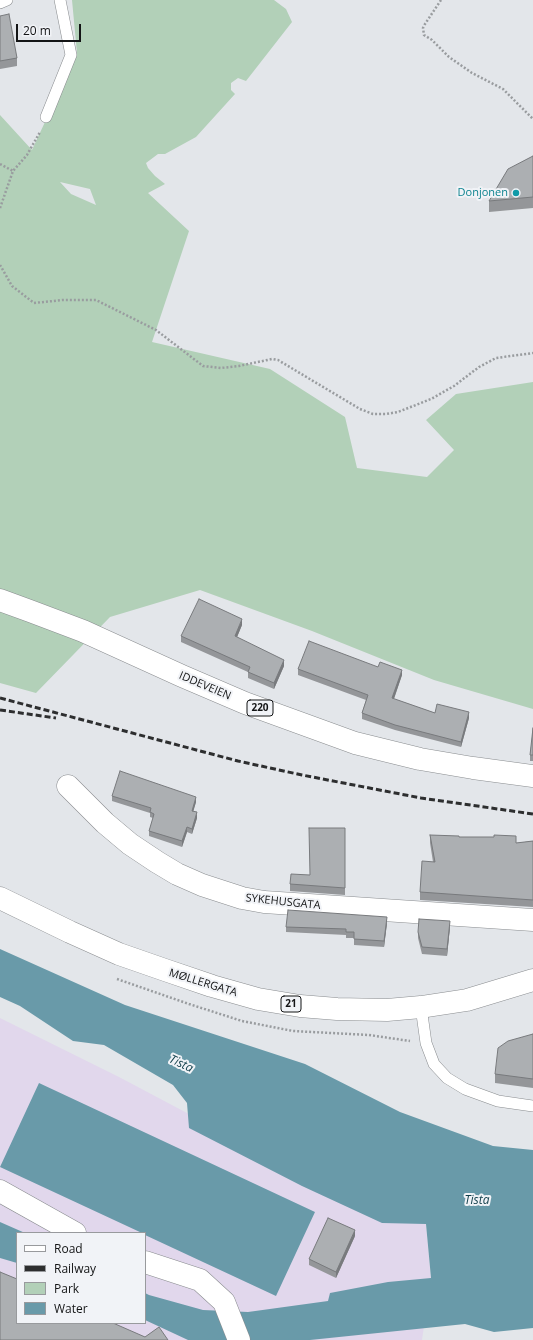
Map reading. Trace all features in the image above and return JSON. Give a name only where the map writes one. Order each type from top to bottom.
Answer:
[{"type":"main road","name":"IDDEVEIEN","points":[[0,600],[30,610],[83,632],[245,702],[355,743],[420,760],[533,776]]},
{"type":"main road","name":"SYKEHUSGATA","points":[[68,786],[105,823],[130,844],[157,862],[177,874],[202,885],[242,898],[264,902],[533,920]]},
{"type":"main road","name":"MØLLERGATA","points":[[0,898],[70,932],[120,954],[212,986],[258,999],[300,1006],[337,1009],[387,1010],[420,1007]]},
{"type":"main road","name":"21","points":[[420,1007],[473,998],[533,980]]},
{"type":"main road","points":[[0,1191],[73,1232]]},
{"type":"main road","points":[[146,1262],[200,1280],[224,1302],[239,1340]]},
{"type":"lane","points":[[0,3],[7,0]]},
{"type":"lane","points":[[46,117],[71,55],[60,0]]},
{"type":"lane","points":[[420,1007],[426,1043],[434,1064],[447,1078],[465,1089],[498,1101],[533,1106]]},
{"type":"path","points":[[441,0],[423,28],[424,35],[432,40],[449,57],[472,73],[503,89],[533,119]]},
{"type":"path","points":[[0,208],[13,171],[27,155],[46,117]]},
{"type":"path","points":[[0,164],[13,171]]},
{"type":"path","points":[[0,265],[12,286],[34,302],[96,300],[156,330],[203,366],[221,368],[272,359],[278,360],[360,409],[373,414],[398,412],[431,399],[454,386],[479,367],[496,358],[533,353]]},
{"type":"shaded area","points":[[0,1018],[119,1077],[372,1211],[426,1224],[431,1278],[422,1340],[0,1340]]},
{"type":"green space","points":[[72,0],[274,0],[286,9],[292,22],[246,81],[238,78],[231,83],[231,90],[235,94],[196,137],[165,154],[158,154],[146,163],[148,168],[155,176],[165,184],[148,193],[189,231],[152,342],[270,369],[345,417],[357,468],[427,477],[454,450],[426,420],[456,394],[533,382],[533,709],[434,680],[312,631],[200,590],[110,617],[36,693],[0,683],[0,115],[32,150],[77,53]],"holes":[[[60,182],[90,189],[96,205],[71,194]]]},
{"type":"water","name":"Tista","points":[[0,949],[125,1005],[305,1064],[400,1112],[493,1146],[533,1150],[533,1328],[494,1332],[465,1324],[310,1340],[188,1340],[146,1320],[146,1294],[203,1310],[248,1312],[328,1301],[330,1293],[388,1282],[431,1278],[426,1224],[382,1223],[302,1186],[189,1128],[187,1103],[173,1085],[104,1045],[73,1041],[20,1006],[0,997]]},
{"type":"water","points":[[39,1083],[315,1212],[276,1296],[146,1235],[146,1232],[140,1232],[0,1167]]},
{"type":"water","points":[[0,1222],[23,1232],[16,1232],[16,1263],[0,1258]]},
{"type":"building","points":[[9,14],[17,58],[0,61],[0,16]]},
{"type":"building","name":"Donjonen","points":[[533,156],[533,197],[489,201],[508,169]]},
{"type":"building","points":[[199,599],[242,619],[235,636],[284,660],[274,683],[248,672],[250,667],[181,636]]},
{"type":"building","points":[[309,641],[378,667],[380,662],[402,670],[392,698],[435,713],[437,704],[469,712],[461,742],[395,725],[362,713],[368,695],[298,669]]},
{"type":"building","points":[[533,728],[533,755],[530,755]]},
{"type":"building","points":[[120,771],[196,797],[192,811],[197,812],[192,829],[187,827],[182,841],[149,831],[154,814],[150,812],[151,808],[112,796]]},
{"type":"building","points":[[309,828],[345,828],[345,888],[290,884],[291,874],[310,875]]},
{"type":"building","points":[[430,835],[459,837],[494,837],[494,835],[516,836],[516,843],[533,841],[533,900],[420,892],[422,861],[435,862]]},
{"type":"building","points":[[288,910],[387,917],[384,941],[354,939],[354,932],[346,932],[346,929],[286,927]]},
{"type":"building","points":[[419,919],[450,921],[447,949],[422,947],[418,932]]},
{"type":"building","points":[[533,1034],[533,1079],[495,1074],[498,1048],[508,1041]]},
{"type":"building","points":[[328,1218],[355,1230],[336,1272],[309,1259]]},
{"type":"building","points":[[0,1272],[16,1279],[16,1324],[115,1324],[145,1337],[159,1327],[168,1340],[0,1340]]},
{"type":"railway","points":[[0,698],[238,761],[302,775],[421,798],[533,814]]},
{"type":"railway","points":[[0,710],[56,718]]},
{"type":"place","name":"Donjonen","points":[[516,193]]}]
